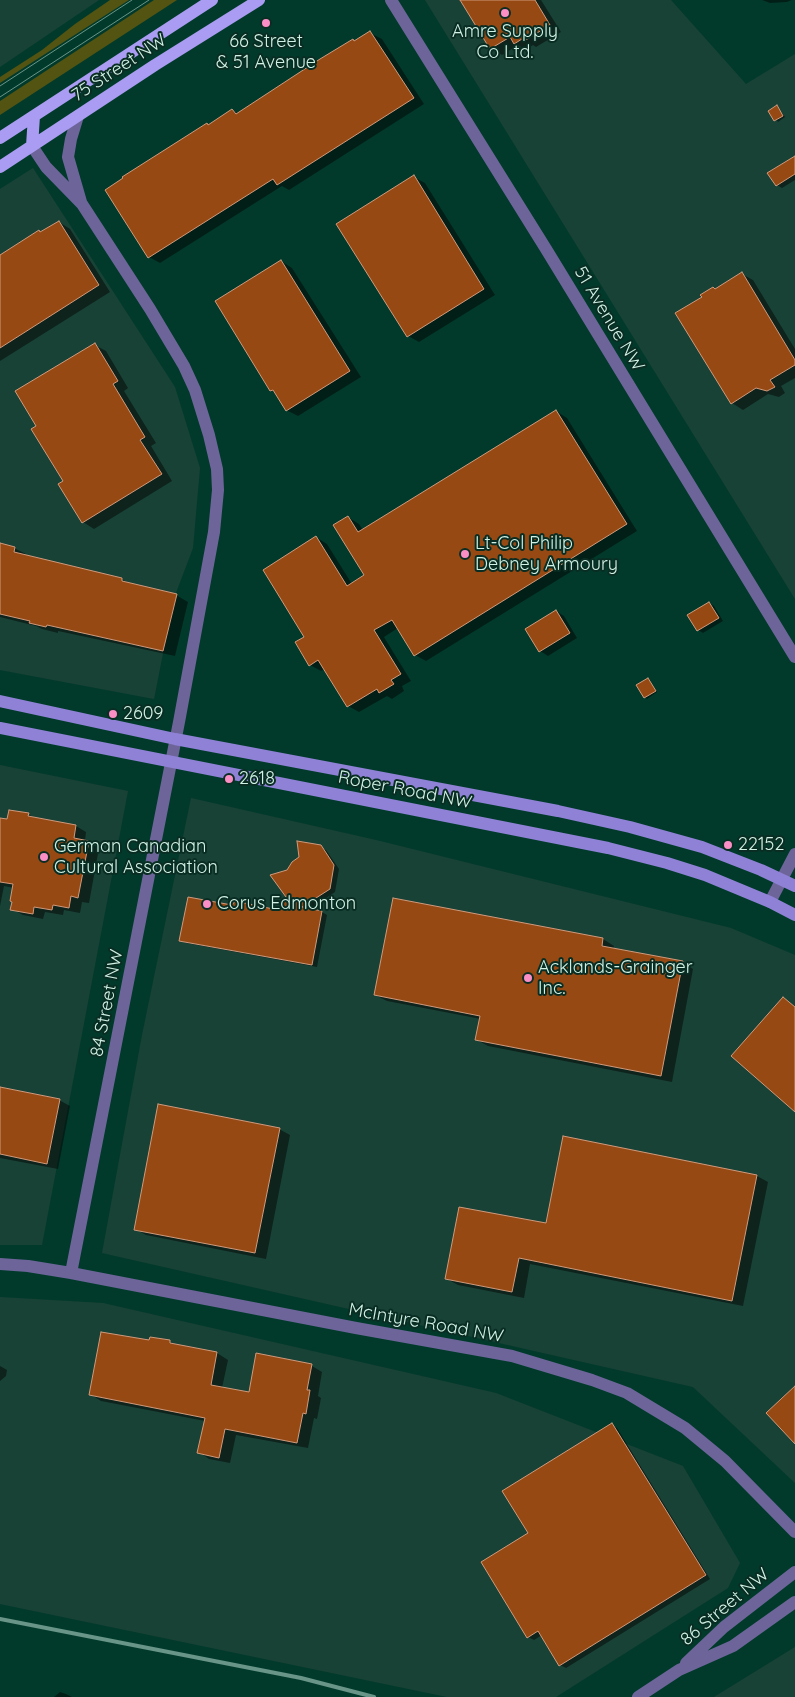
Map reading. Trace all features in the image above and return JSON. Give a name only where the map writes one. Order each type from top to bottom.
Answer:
[{"type":"main road","name":"75 Street NW","points":[[0,138],[212,0]]},
{"type":"main road","name":"75 Street NW","points":[[0,167],[259,0]]},
{"type":"main road","points":[[32,146],[34,116]]},
{"type":"main road","name":"Roper Road NW","points":[[0,701],[175,739],[558,811],[621,825],[702,847],[795,886]]},
{"type":"main road","name":"Roper Road NW","points":[[0,728],[608,848],[705,875],[770,902],[795,915]]},
{"type":"street","name":"51 Avenue NW","points":[[391,0],[546,249],[795,657]]},
{"type":"street","points":[[78,116],[68,157],[82,204]]},
{"type":"street","points":[[32,146],[46,167],[82,204]]},
{"type":"street","name":"84 Street NW","points":[[71,1273],[214,532],[218,490],[216,469],[203,413],[184,366],[150,309],[82,204]]},
{"type":"street","points":[[770,902],[795,854]]},
{"type":"street","name":"McIntyre Road NW","points":[[0,1264],[28,1266],[71,1273],[337,1325],[512,1356],[592,1380],[626,1393],[684,1428],[725,1462],[795,1532]]},
{"type":"street","name":"86 Street NW","points":[[679,1670],[724,1627],[795,1572]]},
{"type":"street","name":"86 Street NW","points":[[638,1697],[679,1670],[733,1646],[795,1602]]},
{"type":"shaded area","points":[[0,0],[99,0],[0,67]]},
{"type":"shaded area","points":[[110,0],[129,0],[0,83],[0,77],[42,50]]},
{"type":"shaded area","points":[[154,0],[177,0],[0,115],[0,101]]},
{"type":"shaded area","points":[[425,0],[671,0],[746,84],[795,54],[795,599]]},
{"type":"shaded area","points":[[33,168],[175,387],[200,468],[193,548],[174,598],[154,699],[0,670],[0,189]]},
{"type":"shaded area","points":[[0,765],[128,791],[42,1245],[0,1245]]},
{"type":"shaded area","points":[[191,798],[376,840],[731,928],[795,955],[795,1483],[693,1387],[102,1253],[142,1035]]},
{"type":"shaded area","points":[[0,1297],[103,1303],[496,1393],[683,1466],[740,1563],[728,1588],[556,1697],[447,1697],[0,1604]]},
{"type":"shaded area","points":[[795,1647],[795,1697],[714,1697]]},
{"type":"building","name":"Amre Supply Co Ltd.","points":[[460,0],[535,0],[550,25],[524,41],[522,39],[514,44],[510,37],[490,49]]},
{"type":"building","points":[[370,31],[414,98],[277,185],[273,179],[148,258],[105,190],[122,177],[207,123],[208,125],[232,109],[236,114],[320,59]]},
{"type":"building","points":[[777,105],[783,116],[774,121],[768,111]]},
{"type":"building","points":[[795,156],[795,174],[776,186],[767,173]]},
{"type":"building","points":[[414,175],[484,289],[407,337],[336,224]]},
{"type":"building","points":[[59,221],[99,285],[0,348],[0,255],[39,230],[40,232]]},
{"type":"building","points":[[281,260],[350,371],[286,411],[273,390],[270,391],[215,301]]},
{"type":"building","points":[[742,272],[795,360],[795,365],[770,380],[775,387],[767,391],[756,388],[731,404],[675,313],[702,297],[700,295],[713,287],[715,289]]},
{"type":"building","points":[[95,343],[118,381],[113,384],[145,437],[140,440],[162,474],[82,523],[58,484],[63,481],[31,429],[36,426],[15,391]]},
{"type":"building","name":"Lt-Col Philip Debney Armoury","points":[[556,410],[627,524],[414,656],[392,620],[374,630],[401,674],[391,680],[394,684],[379,693],[377,689],[347,707],[318,660],[309,666],[295,642],[304,637],[263,570],[316,536],[347,586],[364,575],[333,525],[348,516],[358,532]]},
{"type":"building","points":[[0,543],[15,547],[14,552],[122,578],[122,581],[177,594],[163,651],[47,625],[46,627],[0,614]]},
{"type":"building","points":[[709,602],[719,618],[697,631],[687,615]]},
{"type":"building","points":[[556,610],[570,633],[539,652],[525,629]]},
{"type":"building","points":[[648,678],[656,691],[644,698],[636,685]]},
{"type":"building","name":"German Canadian Cultural Association","points":[[9,810],[29,813],[28,816],[76,825],[74,838],[89,841],[78,898],[71,896],[69,908],[53,905],[52,910],[34,907],[33,914],[10,910],[13,884],[0,882],[0,818],[7,819]]},
{"type":"building","name":"Corus Edmonton","points":[[297,841],[321,845],[334,865],[330,889],[302,907],[322,911],[312,965],[179,941],[188,897],[232,905],[235,901],[278,910],[286,897],[270,875],[287,870],[292,862],[299,857]]},
{"type":"building","name":"Acklands-Grainger Inc.","points":[[393,898],[603,938],[602,946],[683,961],[661,1076],[475,1040],[480,1016],[374,995]]},
{"type":"building","points":[[783,997],[795,1007],[795,1112],[731,1056]]},
{"type":"building","points":[[0,1087],[60,1099],[47,1164],[0,1154]]},
{"type":"building","points":[[158,1104],[280,1128],[255,1253],[134,1230]]},
{"type":"building","points":[[563,1136],[757,1175],[732,1301],[519,1258],[512,1292],[445,1279],[459,1207],[546,1223]]},
{"type":"building","points":[[101,1332],[149,1340],[150,1337],[170,1340],[170,1343],[217,1352],[211,1385],[249,1392],[256,1353],[312,1364],[307,1390],[310,1390],[306,1414],[303,1413],[297,1443],[225,1429],[219,1458],[197,1453],[205,1418],[89,1395]]},
{"type":"building","points":[[795,1386],[795,1444],[766,1413]]},
{"type":"building","points":[[612,1423],[706,1575],[559,1666],[538,1631],[527,1638],[481,1562],[528,1533],[502,1491]]},
{"type":"tram line","points":[[0,86],[132,0]]},
{"type":"tram line","points":[[0,97],[149,0]]},
{"type":"railway","points":[[0,1619],[301,1678],[374,1697]]},
{"type":"place","name":"Amre Supply Co Ltd.","points":[[505,13]]},
{"type":"place","name":"66 Street & 51 Avenue","points":[[266,23]]},
{"type":"place","name":"Lt-Col Philip Debney Armoury","points":[[465,554]]},
{"type":"place","name":"2609","points":[[113,714]]},
{"type":"place","name":"2618","points":[[229,779]]},
{"type":"place","name":"22152","points":[[728,845]]},
{"type":"place","name":"German Canadian Cultural Association","points":[[44,857]]},
{"type":"place","name":"Corus Edmonton","points":[[207,904]]},
{"type":"place","name":"Acklands-Grainger Inc.","points":[[528,978]]}]
